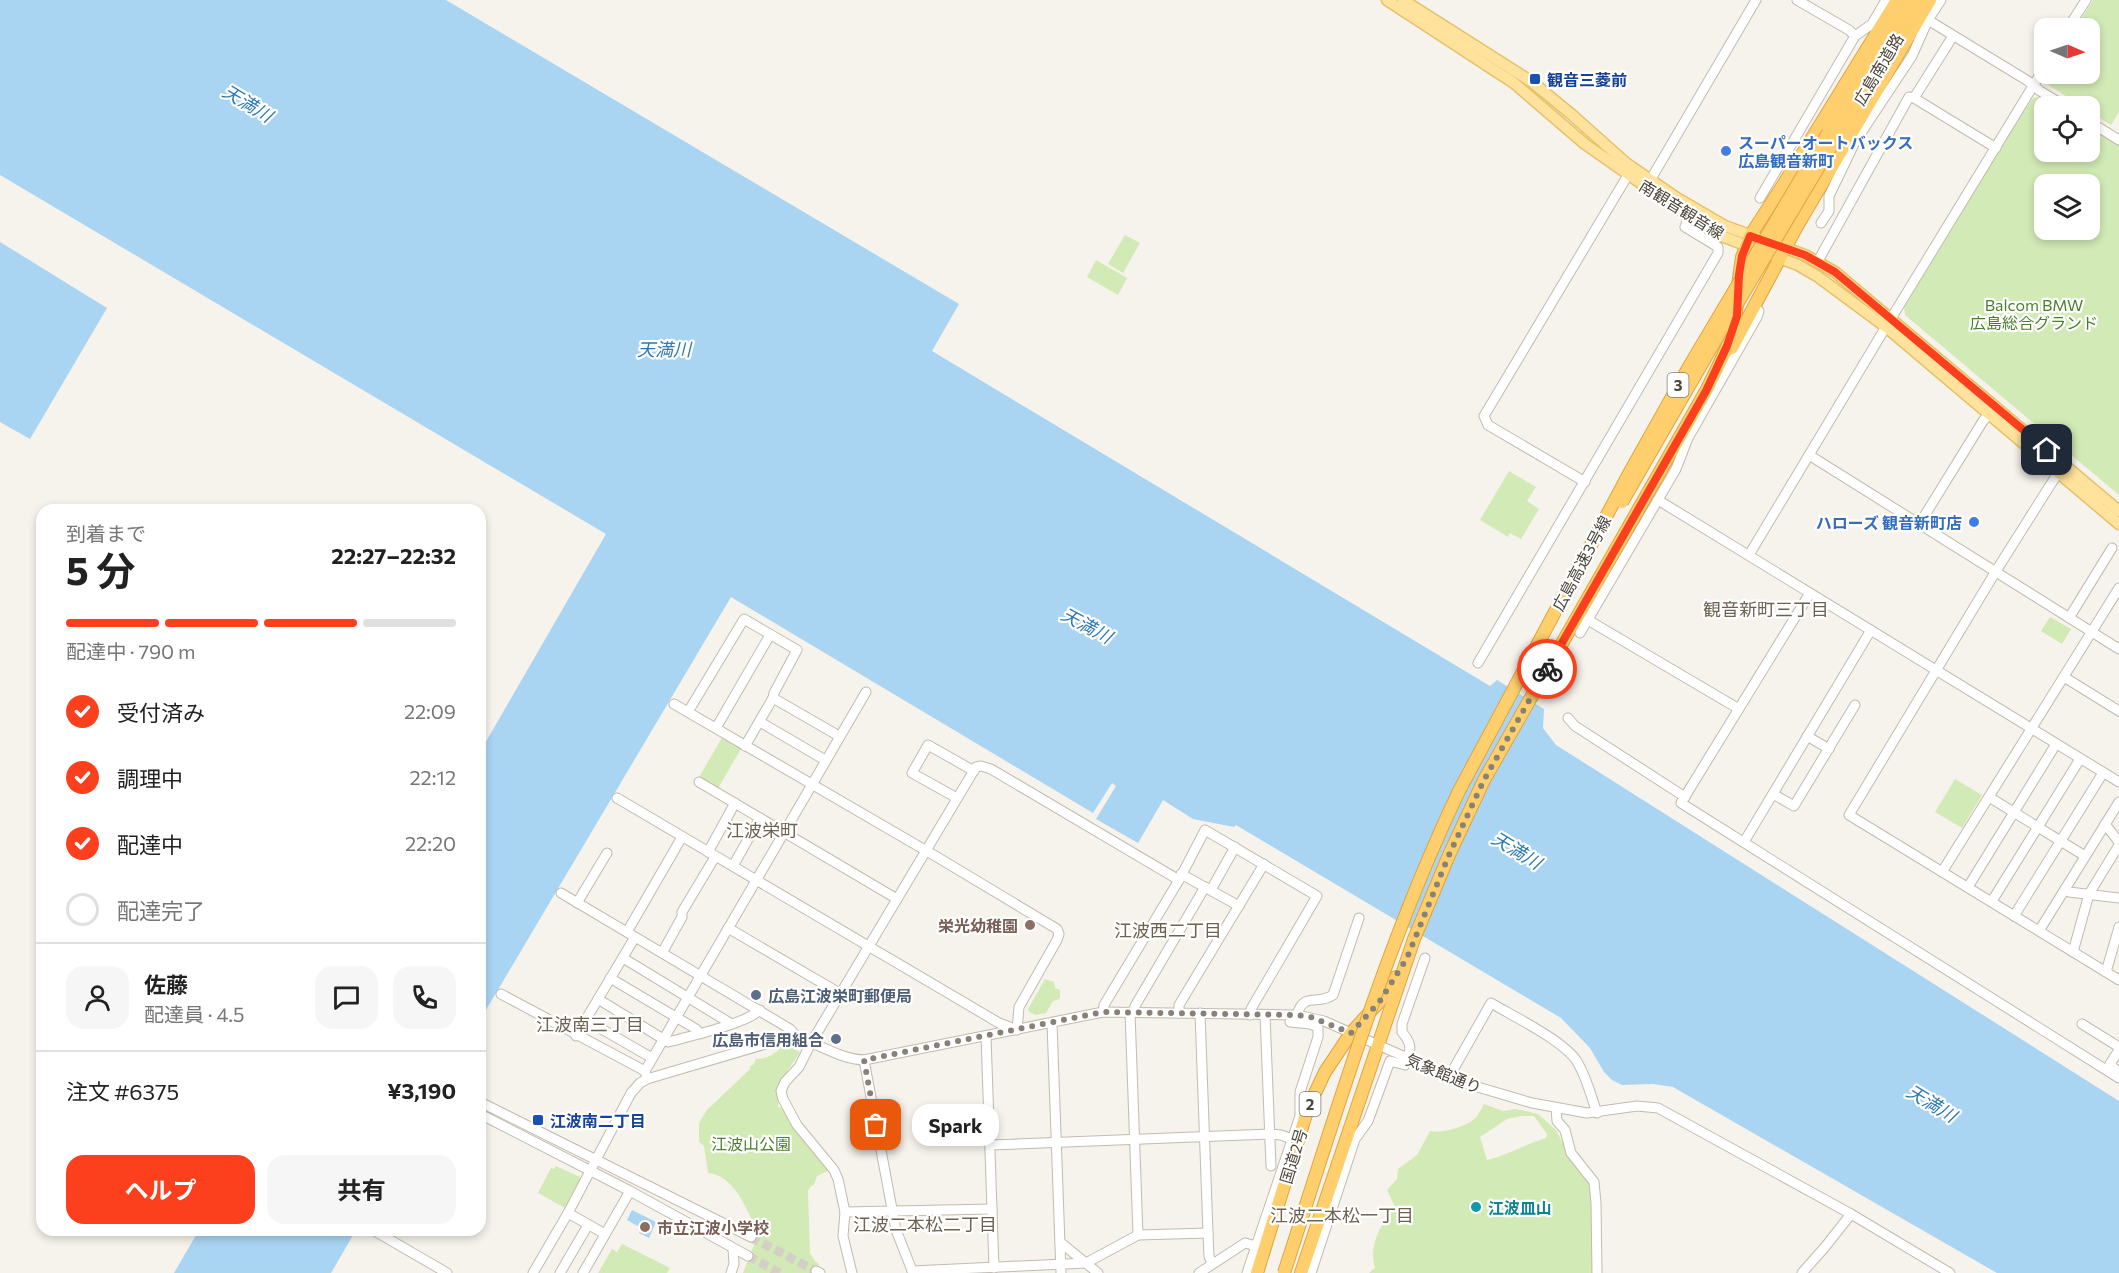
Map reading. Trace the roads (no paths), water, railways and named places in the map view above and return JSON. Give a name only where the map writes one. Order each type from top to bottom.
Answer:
[{"type":"highway","points":[[1786,180],[1897,0]]},
{"type":"highway","name":"広島南道路","points":[[1832,136],[1907,0]]},
{"type":"highway","name":"広島南道路","points":[[1832,136],[1919,0]]},
{"type":"highway","points":[[1884,78],[1930,0]]},
{"type":"highway","name":"2","points":[[1783,254],[1884,78]]},
{"type":"highway","name":"広島高速3号線","points":[[1284,1273],[1376,992],[1414,892],[1459,791],[1689,365],[1832,136]]},
{"type":"highway","name":"2","points":[[1748,241],[1786,180]]},
{"type":"highway","name":"国道2号","points":[[1301,1273],[1335,1187],[1407,958],[1449,855],[1484,780],[1706,391],[1727,346],[1737,316],[1739,275],[1748,241]]},
{"type":"highway","name":"国道2号","points":[[1706,391],[1783,254]]},
{"type":"highway","name":"国道2号","points":[[1257,1273],[1295,1140],[1325,1072],[1351,1033],[1380,1001],[1407,958]]},
{"type":"main road","name":"南観音観音線","points":[[1387,0],[1514,83],[1585,144],[1628,175],[1649,184],[1748,241],[1783,254],[1818,261],[1835,272],[1888,323],[2061,468],[2119,511]]},
{"type":"main road","name":"南観音観音線","points":[[1403,0],[1532,82],[1689,217],[1724,237],[1748,241]]},
{"type":"main road","name":"南観音観音線","points":[[1783,254],[1888,323]]},
{"type":"main road","name":"南観音観音線","points":[[2061,468],[2119,524]]},
{"type":"street","points":[[1649,184],[1756,0]]},
{"type":"street","points":[[1797,0],[1849,30],[1855,36]]},
{"type":"street","points":[[1760,198],[1855,36],[1872,24],[1886,0]]},
{"type":"street","points":[[1821,223],[1829,211],[1829,196],[1855,142],[1916,51],[1928,20],[1941,0]]},
{"type":"street","points":[[2074,18],[2086,0]]},
{"type":"street","points":[[1928,20],[2050,96]]},
{"type":"street","points":[[1914,98],[1953,36]]},
{"type":"street","points":[[1884,78],[1884,85],[1888,93]]},
{"type":"street","points":[[1749,555],[2034,86]]},
{"type":"street","points":[[1818,261],[1909,97],[1996,148]]},
{"type":"street","points":[[2100,128],[2119,140]]},
{"type":"street","points":[[1773,174],[1786,180]]},
{"type":"street","points":[[1585,482],[1488,425],[1484,416],[1628,175]]},
{"type":"street","points":[[1478,663],[1718,253],[1718,247],[1685,227],[1689,217]]},
{"type":"street","points":[[1580,633],[1676,469],[1688,438],[1757,317],[1759,311],[1755,306]]},
{"type":"street","points":[[1920,523],[1992,410]]},
{"type":"street","points":[[1809,455],[2119,649]]},
{"type":"street","points":[[2061,468],[1849,815],[2119,980]]},
{"type":"street","points":[[1658,500],[2119,782]]},
{"type":"street","points":[[2069,618],[2112,548]]},
{"type":"street","points":[[1942,872],[2119,588]]},
{"type":"street","points":[[1810,593],[1681,803],[2119,1078]]},
{"type":"street","points":[[688,712],[744,619],[797,650],[745,746]]},
{"type":"street","points":[[1588,620],[1739,710]]},
{"type":"street","points":[[1744,842],[1871,630]]},
{"type":"street","points":[[716,728],[770,635]]},
{"type":"street","points":[[2064,677],[2119,711]]},
{"type":"street","points":[[533,1273],[632,1093],[646,1075],[652,1058],[866,692]]},
{"type":"street","points":[[773,698],[839,736]]},
{"type":"street","points":[[617,798],[999,1023],[1017,1030],[1019,1007],[1059,934],[1057,929],[674,704]]},
{"type":"street","points":[[1773,794],[1794,806],[1855,705]]},
{"type":"street","points":[[1568,718],[1575,726],[1685,797]]},
{"type":"street","points":[[760,722],[825,760]]},
{"type":"street","points":[[1807,736],[1828,749]]},
{"type":"street","points":[[1968,887],[2056,744]]},
{"type":"street","points":[[957,798],[912,773],[928,745],[974,771]]},
{"type":"street","points":[[1992,901],[2080,759]]},
{"type":"street","points":[[852,1273],[843,1236],[845,1212],[838,1179],[834,1170],[797,1125],[781,1091],[785,1082],[799,1067],[811,1043],[974,771],[981,766],[991,769],[1180,877],[1239,906]]},
{"type":"street","points":[[2014,916],[2103,773]]},
{"type":"street","points":[[699,782],[897,899]]},
{"type":"street","points":[[1989,797],[2085,856]]},
{"type":"street","points":[[2039,931],[2119,802]]},
{"type":"street","points":[[662,953],[682,917],[682,912],[735,803]]},
{"type":"street","points":[[733,866],[760,818]]},
{"type":"street","points":[[2073,952],[2089,894],[2119,844],[2105,824]]},
{"type":"street","points":[[1103,1012],[1104,1005],[1180,877],[1205,830],[1317,896],[1250,1015]]},
{"type":"street","points":[[576,1036],[623,958],[631,934],[682,837]]},
{"type":"street","points":[[1138,1235],[1133,1012],[1235,847]]},
{"type":"street","points":[[578,903],[607,853]]},
{"type":"street","points":[[1179,1013],[1179,1005],[1264,864]]},
{"type":"street","points":[[2065,890],[2119,898]]},
{"type":"street","points":[[561,893],[760,1010],[790,1029],[797,1037]]},
{"type":"street","points":[[1297,1015],[1299,1007],[1309,999],[1327,999],[1333,995],[1359,918]]},
{"type":"street","points":[[2106,972],[2119,927]]},
{"type":"street","points":[[728,928],[841,994]]},
{"type":"street","points":[[623,958],[730,1023]]},
{"type":"street","points":[[1311,1273],[1335,1187],[1355,1139],[1368,1121],[1390,1060],[1405,1065],[1410,1047],[1409,1040],[1402,1032],[1402,1024],[1425,958]]},
{"type":"street","points":[[610,978],[696,1029],[699,1033]]},
{"type":"street","points":[[501,994],[646,1075],[789,1037],[797,1037],[852,1060],[864,1060],[896,1230],[913,1272],[994,1268],[1061,1269],[1086,1263],[1138,1235],[1208,1233]]},
{"type":"street","points":[[598,999],[668,1042],[755,1015],[760,1010]]},
{"type":"street","points":[[1449,1077],[1491,1003],[1564,1048],[1575,1059],[1582,1071],[1597,1113]]},
{"type":"street","name":"気象館通り","points":[[864,1060],[1103,1012],[1200,1013],[1250,1015],[1265,1018],[1297,1015],[1311,1017],[1449,1077],[1510,1098],[1587,1113],[1637,1106],[1658,1108],[1851,1214],[1950,1273]]},
{"type":"street","points":[[1200,1013],[1209,1256],[1212,1264]]},
{"type":"street","points":[[1247,1273],[1295,1140],[1300,1116],[1299,1092],[1318,1037],[1318,1028],[1298,1022],[1265,1018],[1271,1166]]},
{"type":"street","points":[[586,1020],[652,1058]]},
{"type":"street","points":[[1052,1023],[1061,1269]]},
{"type":"street","points":[[2082,1024],[2119,1050],[2110,1064],[2119,1072]]},
{"type":"street","points":[[986,1036],[994,1268]]},
{"type":"street","points":[[486,1105],[751,1237]]},
{"type":"street","points":[[1556,1108],[1557,1121],[1565,1130],[1572,1153],[1594,1182],[1597,1273]]},
{"type":"street","points":[[486,1117],[630,1191],[748,1256]]},
{"type":"street","points":[[990,1145],[1270,1134],[1295,1140]]},
{"type":"street","points":[[583,1273],[630,1191]]},
{"type":"street","points":[[845,1212],[992,1209]]},
{"type":"street","points":[[568,1213],[605,1234]]},
{"type":"street","points":[[1802,1273],[1851,1214]]},
{"type":"street","points":[[560,1273],[588,1225]]},
{"type":"street","points":[[383,1236],[447,1273]]},
{"type":"street","points":[[1060,1242],[1098,1273]]},
{"type":"street","points":[[1199,1273],[1245,1243],[1256,1246]]},
{"type":"street","points":[[731,1273],[734,1264],[733,1249]]},
{"type":"water","name":"天満川","points":[[0,0],[446,0],[959,304],[932,351],[1490,686],[1497,680],[1544,709],[1543,728],[1556,745],[2119,1101],[2119,1273],[1997,1273],[1673,1087],[1653,1084],[1622,1085],[1612,1080],[1604,1072],[1590,1048],[1561,1018],[1236,825],[1234,827],[1193,819],[1163,800],[1138,843],[1096,819],[1116,786],[1112,783],[1093,813],[731,597],[486,1010],[486,742],[606,534],[0,175]]},
{"type":"water","points":[[0,242],[107,308],[30,439],[0,422]]},
{"type":"water","points":[[632,1210],[656,1222],[649,1238],[639,1233],[641,1228],[627,1220]]},
{"type":"water","points":[[196,1236],[353,1236],[331,1273],[174,1273]]},
{"type":"tunnel","points":[[751,1237],[816,1271]]},
{"type":"tunnel","points":[[748,1256],[780,1273]]},
{"type":"place","name":"観音三菱前","points":[[1535,79]]},
{"type":"place","name":"スーパーオートバックス 広島観音新町","points":[[1726,151]]},
{"type":"place","name":"ハローズ 観音新町店","points":[[1974,522]]},
{"type":"place","name":"栄光幼稚園","points":[[1030,925]]},
{"type":"place","name":"広島江波栄町郵便局","points":[[756,995]]},
{"type":"place","name":"広島市信用組合","points":[[836,1039]]},
{"type":"place","name":"江波南二丁目","points":[[538,1120]]},
{"type":"place","name":"Spark","points":[[876,1125]]},
{"type":"place","name":"江波皿山","points":[[1476,1207]]},
{"type":"place","name":"市立江波小学校","points":[[645,1227]]},
{"type":"district","name":"観音新町三丁目","points":[[1766,609]]},
{"type":"district","name":"江波栄町","points":[[762,830]]},
{"type":"district","name":"江波西二丁目","points":[[1168,930]]},
{"type":"district","name":"江波南三丁目","points":[[590,1024]]},
{"type":"district","name":"江波二本松一丁目","points":[[1342,1215]]},
{"type":"district","name":"江波二本松二丁目","points":[[925,1224]]},
{"type":"park label","name":"Balcom BMW 広島総合グランド","points":[[2034,313]]},
{"type":"park label","name":"江波山公園","points":[[751,1143]]}]
